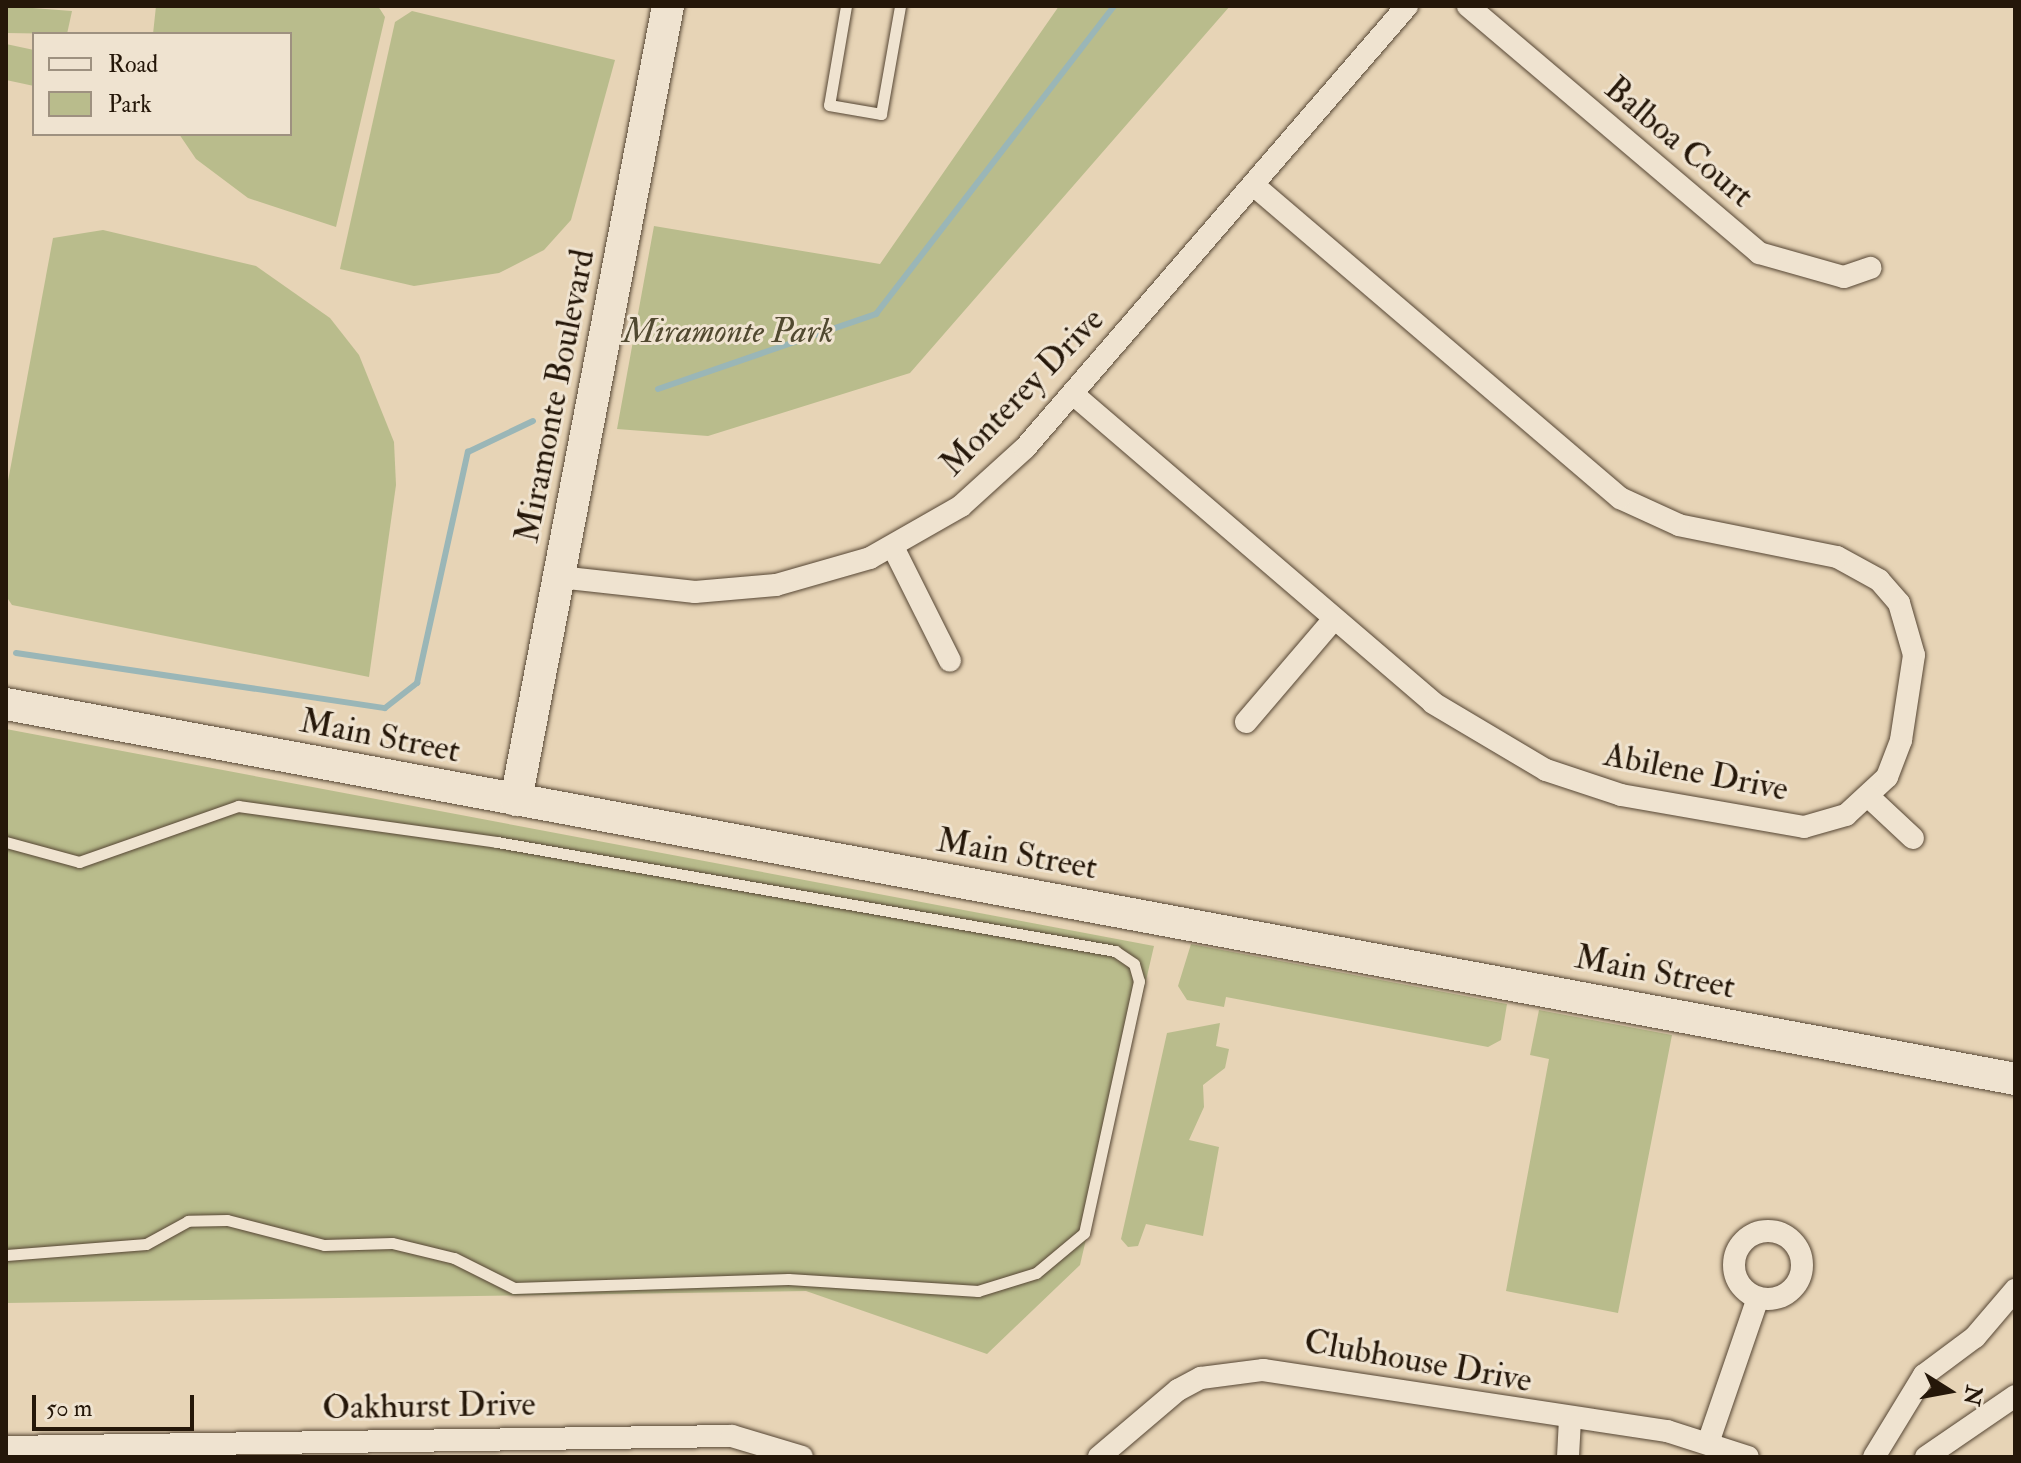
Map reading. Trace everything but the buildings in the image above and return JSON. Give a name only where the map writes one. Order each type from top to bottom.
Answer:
[{"type":"main road","name":"Miramonte Boulevard","points":[[516,800],[668,6]]},
{"type":"main road","name":"Main Street","points":[[6,704],[2015,1079]]},
{"type":"street","name":"Monterey Drive","points":[[559,577],[644,590],[741,590],[829,572],[893,547],[996,477],[1073,394],[1407,6]]},
{"type":"street","name":"Balboa Court","points":[[1468,6],[1759,253],[1844,277],[1870,268]]},
{"type":"street","name":"Abilene Drive","points":[[1073,394],[1333,620],[1460,722],[1589,786],[1782,826],[1824,823],[1869,797],[1895,760],[1914,655],[1899,603],[1879,580],[1837,557],[1679,525],[1620,498],[1253,185]]},
{"type":"street","points":[[893,547],[950,661]]},
{"type":"street","points":[[1246,722],[1333,620]]},
{"type":"street","points":[[1869,797],[1913,838]]},
{"type":"street","points":[[1874,1457],[1924,1375],[1975,1337],[2015,1290]]},
{"type":"street","points":[[1708,1443],[1758,1298]]},
{"type":"street","name":"Clubhouse Drive","points":[[1099,1457],[1178,1390],[1236,1371],[1277,1371],[1708,1443],[1748,1457]]},
{"type":"street","points":[[1926,1457],[2015,1396]]},
{"type":"street","points":[[1568,1457],[1570,1419]]},
{"type":"street","name":"Oakhurst Drive","points":[[6,1447],[70,1451],[732,1436],[802,1457]]},
{"type":"lane","points":[[846,6],[829,105],[881,114],[900,6]]},
{"type":"lane","points":[[6,842],[79,862],[238,806],[497,842],[1115,951],[1134,964],[1139,981],[1084,1233],[1036,1273],[978,1291],[788,1279],[514,1288],[454,1258],[392,1243],[324,1245],[227,1220],[188,1221],[146,1244],[6,1255]]},
{"type":"green space","points":[[6,6],[72,11],[67,32],[6,33]]},
{"type":"green space","points":[[156,6],[378,6],[385,17],[336,227],[248,198],[196,159],[180,136],[292,136],[292,32],[153,32]]},
{"type":"green space","name":"Miramonte Park","points":[[1059,6],[1230,6],[910,373],[708,436],[617,429],[654,226],[880,264]]},
{"type":"green space","points":[[412,11],[615,60],[571,220],[544,250],[499,273],[414,286],[340,269],[395,22]]},
{"type":"green space","points":[[6,44],[32,50],[32,86],[6,80]]},
{"type":"green space","points":[[103,230],[256,266],[330,318],[359,355],[394,442],[396,485],[369,677],[12,605],[6,596],[6,492],[53,238]]},
{"type":"green space","points":[[6,729],[1154,946],[1080,1265],[987,1354],[806,1291],[6,1303]]},
{"type":"green space","points":[[1191,944],[1507,1004],[1501,1040],[1488,1047],[1226,997],[1224,1007],[1187,1000],[1178,986]]},
{"type":"green space","points":[[1539,1010],[1672,1035],[1618,1313],[1506,1291],[1549,1059],[1530,1055]]},
{"type":"green space","points":[[1220,1023],[1216,1046],[1229,1049],[1225,1068],[1203,1085],[1204,1107],[1189,1140],[1219,1147],[1203,1236],[1146,1224],[1138,1246],[1128,1247],[1121,1239],[1167,1033]]},
{"type":"waterway","points":[[658,389],[876,314],[1114,6]]},
{"type":"waterway","points":[[16,653],[385,708],[417,683],[468,452],[533,421]]}]
